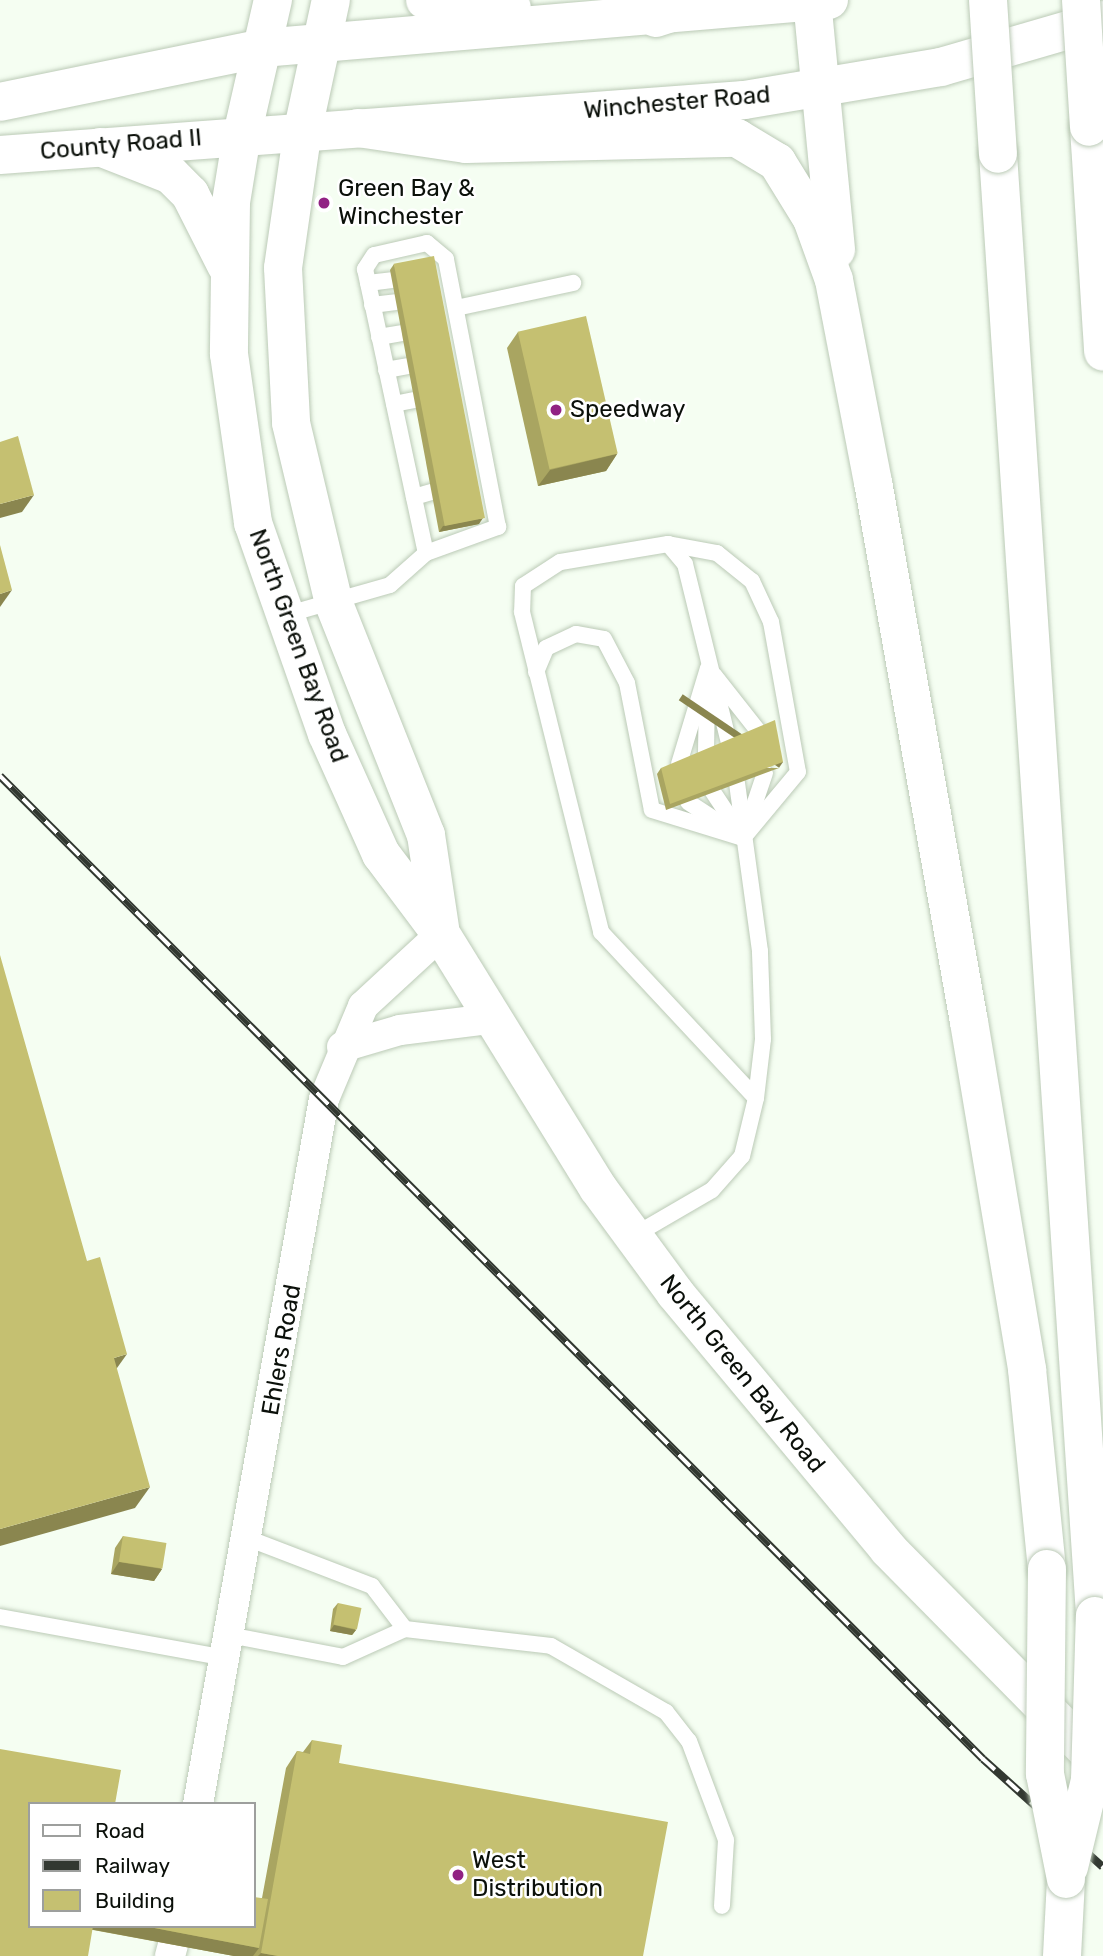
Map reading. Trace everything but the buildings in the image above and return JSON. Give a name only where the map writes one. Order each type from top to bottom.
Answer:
[{"type":"main road","name":"North Green Bay Road","points":[[273,0],[242,135],[228,268],[238,435],[253,523],[283,615],[382,854],[441,934],[490,1019],[633,1236],[888,1549],[1103,1767]]},
{"type":"main road","name":"North Green Bay Road","points":[[331,0],[317,43],[283,268],[284,347],[307,509],[334,604],[426,835],[441,934]]},
{"type":"main road","points":[[425,0],[645,19],[711,0]]},
{"type":"main road","points":[[988,0],[1095,1616],[1090,1780],[1066,1879],[1062,1956]]},
{"type":"main road","points":[[1081,0],[1103,352]]},
{"type":"main road","points":[[0,102],[262,48],[645,19],[818,1],[819,89],[837,232],[834,280]]},
{"type":"main road","name":"Winchester Road","points":[[242,135],[303,129],[358,128],[819,89],[964,62],[1103,20]]},
{"type":"main road","points":[[358,128],[467,144],[737,138],[765,151],[792,181],[834,280],[1023,1342],[1046,1569],[1045,1774],[1066,1879]]},
{"type":"main road","name":"County Road II","points":[[0,155],[242,135]]},
{"type":"main road","points":[[100,147],[171,175],[190,194],[228,268]]},
{"type":"street","name":"Ehlers Road","points":[[198,1802],[324,1099],[342,1046],[363,1006],[441,934]]},
{"type":"street","points":[[342,1046],[400,1030],[490,1019]]},
{"type":"lane","points":[[283,615],[334,604],[390,585],[426,553],[498,527],[455,300],[440,271],[446,259],[427,243],[374,256],[365,269],[426,553]]},
{"type":"lane","points":[[368,283],[392,279]]},
{"type":"lane","points":[[436,294],[455,300],[573,283]]},
{"type":"lane","points":[[372,305],[396,302]]},
{"type":"lane","points":[[442,328],[460,324]]},
{"type":"lane","points":[[379,337],[402,333]]},
{"type":"lane","points":[[448,359],[466,356]]},
{"type":"lane","points":[[386,370],[408,366]]},
{"type":"lane","points":[[455,395],[473,391]]},
{"type":"lane","points":[[394,404],[414,400]]},
{"type":"lane","points":[[461,426],[479,423]]},
{"type":"lane","points":[[401,437],[421,434]]},
{"type":"lane","points":[[467,459],[485,456]]},
{"type":"lane","points":[[408,470],[427,466]]},
{"type":"lane","points":[[472,486],[490,482]]},
{"type":"lane","points":[[414,497],[432,492]]},
{"type":"lane","points":[[477,514],[496,511]]},
{"type":"lane","points":[[420,526],[438,523]]},
{"type":"lane","points":[[668,544],[685,564],[708,668],[729,743]]},
{"type":"lane","points":[[743,838],[798,772],[771,622],[752,581],[718,552],[668,544],[560,562],[523,586],[536,672],[601,932],[756,1098]]},
{"type":"lane","points":[[536,672],[546,648],[576,634],[604,639],[627,683],[652,810],[743,838]]},
{"type":"lane","points":[[708,668],[758,731]]},
{"type":"lane","points":[[706,753],[708,668]]},
{"type":"lane","points":[[679,764],[708,668]]},
{"type":"lane","points":[[743,838],[765,773]]},
{"type":"lane","points":[[633,1236],[712,1190],[742,1156],[756,1098],[763,1039],[760,951],[737,783]]},
{"type":"lane","points":[[713,792],[743,838]]},
{"type":"lane","points":[[688,802],[743,838]]},
{"type":"lane","points":[[247,1538],[372,1586],[405,1629]]},
{"type":"lane","points":[[0,1617],[227,1646],[343,1657],[405,1629],[551,1646],[666,1712],[705,1773],[726,1840],[722,1906]]},
{"type":"railway","points":[[0,776],[983,1759],[1103,1867]]},
{"type":"place","name":"Green Bay & Winchester","points":[[324,203]]},
{"type":"place","name":"Speedway","points":[[556,410]]},
{"type":"place","name":"West Distribution","points":[[458,1875]]}]
